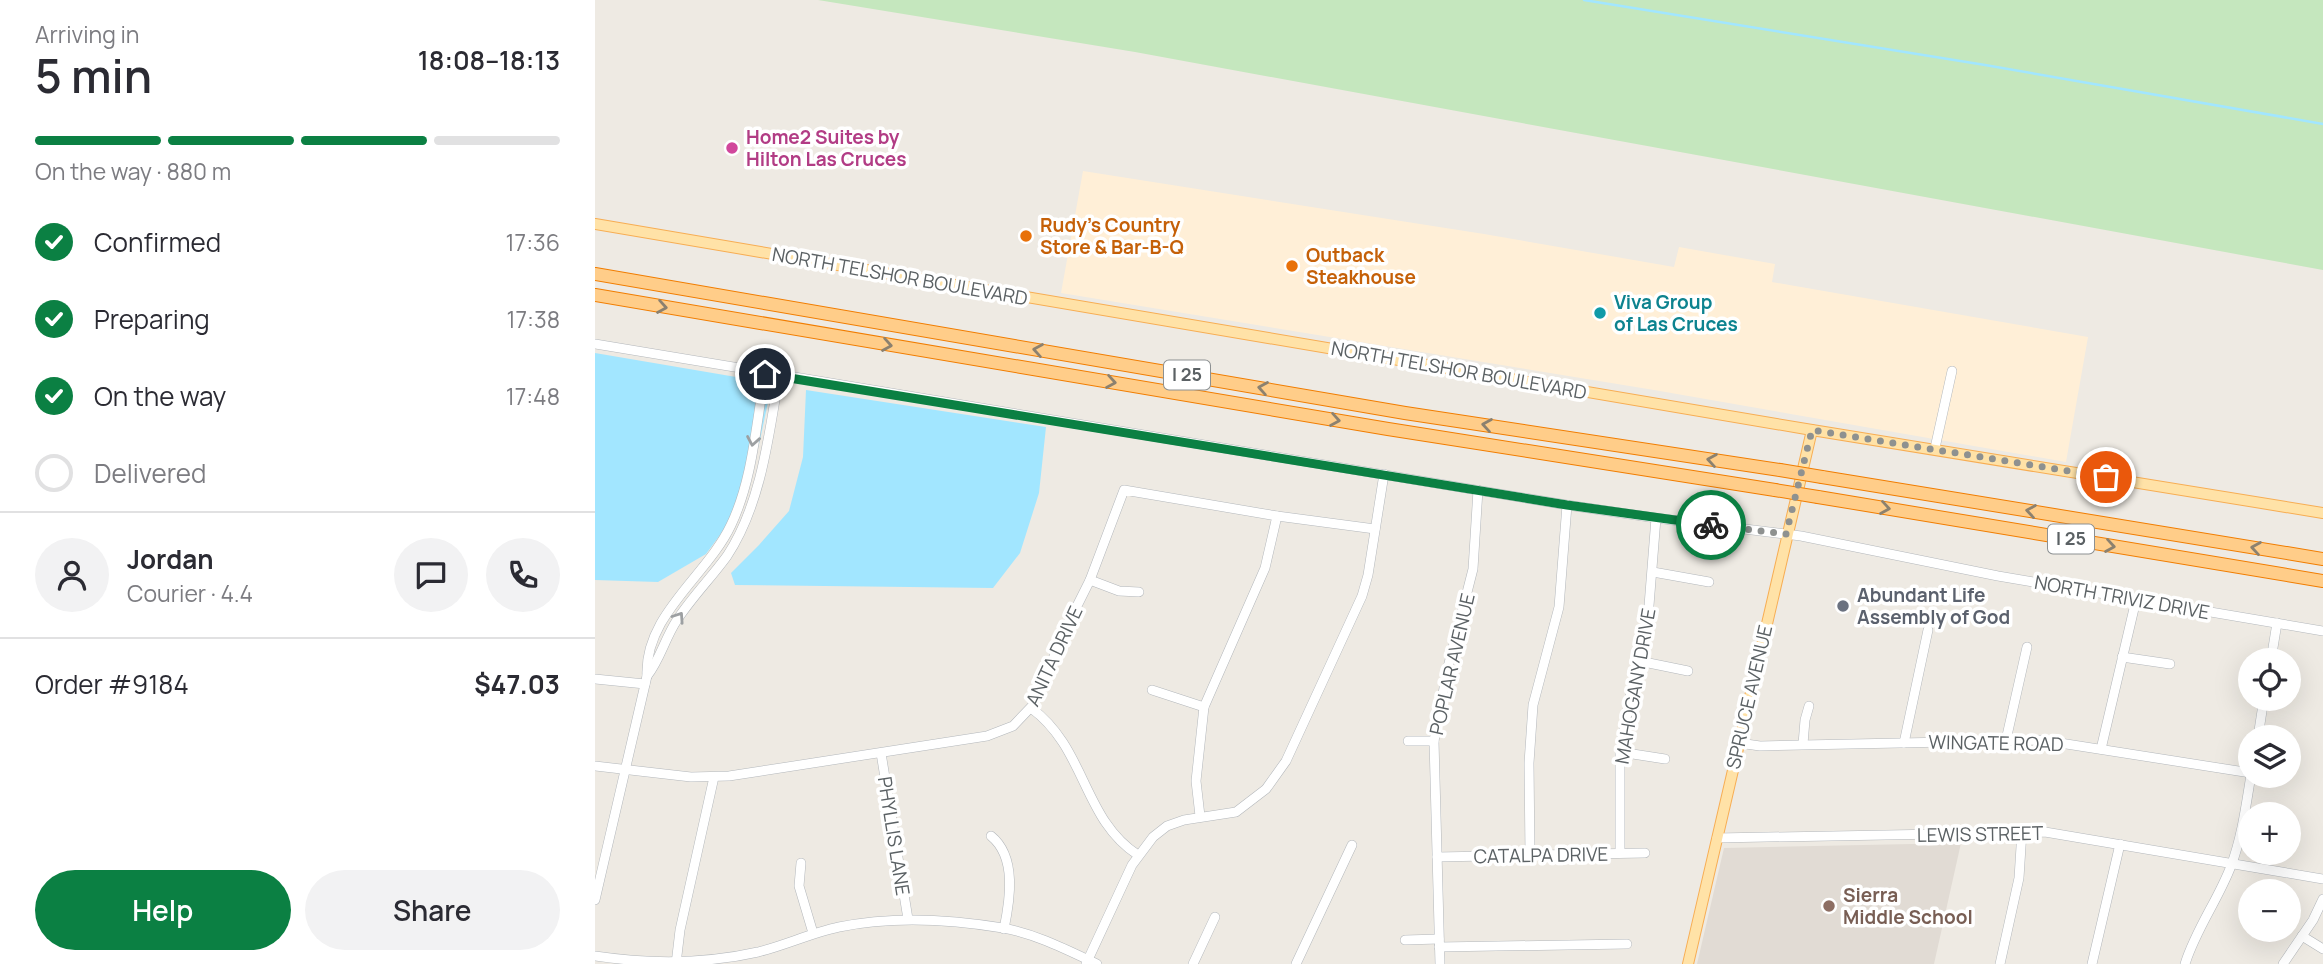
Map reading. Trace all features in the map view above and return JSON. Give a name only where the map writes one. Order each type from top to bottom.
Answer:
[{"type":"highway","name":"I 25","points":[[595,275],[1391,410],[1780,470],[2323,559]]},
{"type":"highway","name":"I 25","points":[[595,295],[1388,429],[2323,581]]},
{"type":"main road","name":"NORTH TELSHOR BOULEVARD","points":[[595,224],[1812,430],[2323,513]]},
{"type":"main road","name":"SPRUCE AVENUE","points":[[1688,964],[1812,430]]},
{"type":"street","name":"NORTH TRIVIZ DRIVE","points":[[595,344],[1567,505],[1827,540],[1998,576],[2323,631]]},
{"type":"street","points":[[1935,448],[1952,372]]},
{"type":"street","points":[[595,900],[654,638],[667,612],[715,553],[731,526],[742,499],[765,374]]},
{"type":"street","points":[[646,680],[654,668],[665,638],[727,555],[741,530],[752,504],[779,375]]},
{"type":"street","points":[[595,956],[676,964],[738,961],[813,933],[856,924],[908,919],[1004,929],[1044,941],[1090,963],[1138,855],[1149,841],[1163,829],[1184,820],[1236,811],[1266,789],[1286,761],[1360,602],[1368,575],[1384,474]]},
{"type":"street","name":"ANITA DRIVE","points":[[595,766],[714,777],[992,735],[1013,726],[1031,708],[1090,580],[1124,490],[1277,516],[1375,528]]},
{"type":"street","name":"POPLAR AVENUE","points":[[1440,964],[1434,741],[1448,667],[1473,569],[1478,490]]},
{"type":"street","points":[[1530,855],[1529,763],[1533,705],[1559,607],[1567,505]]},
{"type":"street","points":[[1200,816],[1196,781],[1204,707],[1265,568],[1277,516]]},
{"type":"street","name":"MAHOGANY DRIVE","points":[[1620,853],[1620,752],[1649,618],[1657,518]]},
{"type":"street","points":[[1653,572],[1709,582]]},
{"type":"street","points":[[1090,580],[1119,591],[1139,592]]},
{"type":"street","points":[[2101,749],[2136,600]]},
{"type":"street","points":[[2272,648],[2277,623]]},
{"type":"street","points":[[1904,743],[1928,630]]},
{"type":"street","points":[[2006,740],[2027,647]]},
{"type":"street","points":[[2122,657],[2170,664]]},
{"type":"street","points":[[1639,661],[1688,671]]},
{"type":"street","points":[[595,679],[646,680]]},
{"type":"street","points":[[1152,690],[1204,707]]},
{"type":"street","points":[[1803,744],[1809,706]]},
{"type":"street","points":[[1031,708],[1055,729],[1067,746],[1111,833],[1138,855]]},
{"type":"street","points":[[1408,741],[1434,741]]},
{"type":"street","name":"WINGATE ROAD","points":[[1738,743],[1761,746],[2052,741],[2238,772]]},
{"type":"street","points":[[1620,752],[1665,759]]},
{"type":"street","name":"PHYLLIS LANE","points":[[881,753],[908,919]]},
{"type":"street","points":[[676,964],[680,930],[714,777]]},
{"type":"street","points":[[2185,964],[2198,929],[2232,863],[2241,835],[2249,788]]},
{"type":"street","points":[[2000,964],[2019,878],[2022,831]]},
{"type":"street","name":"LEWIS STREET","points":[[1717,838],[2022,831],[2053,833],[2323,878]]},
{"type":"street","points":[[991,836],[1003,850],[1008,869],[1009,896],[1004,929]]},
{"type":"street","points":[[2092,964],[2120,844]]},
{"type":"street","points":[[1296,964],[1352,845]]},
{"type":"street","name":"CATALPA DRIVE","points":[[1437,857],[1645,853]]},
{"type":"street","points":[[801,863],[799,882],[813,933]]},
{"type":"street","points":[[2283,964],[2313,920],[2323,899]]},
{"type":"street","points":[[1193,964],[1215,917]]},
{"type":"street","points":[[2302,936],[2323,949]]},
{"type":"street","points":[[1405,940],[1439,943],[1627,944]]},
{"type":"shaded area","points":[[1083,171],[1484,234],[1674,267],[1679,247],[1775,264],[1772,282],[2088,337],[2066,462],[1654,390],[1061,293]]},
{"type":"shaded area","name":"Sierra Middle School","points":[[1961,843],[1934,964],[1697,964],[1724,848]]},
{"type":"green space","points":[[818,0],[2323,0],[2323,270],[1135,52]]},
{"type":"water","points":[[595,353],[772,383],[742,505],[706,554],[658,582],[595,580]]},
{"type":"water","points":[[806,390],[1046,427],[1039,493],[1020,553],[993,588],[735,585],[731,573],[789,511],[803,457]]},
{"type":"waterway","points":[[1584,0],[1985,65],[2323,124]]},
{"type":"way so far","points":[[1711,525],[1786,534],[1812,430],[2106,477]]},
{"type":"place","name":"Home2 Suites by Hilton Las Cruces","points":[[732,148]]},
{"type":"place","name":"Rudy's Country Store & Bar-B-Q","points":[[1026,236]]},
{"type":"place","name":"Outback Steakhouse","points":[[1292,266]]},
{"type":"place","name":"Viva Group of Las Cruces","points":[[1600,313]]},
{"type":"place","name":"Abundant Life Assembly of God","points":[[1843,606]]},
{"type":"place","name":"Sierra Middle School","points":[[1829,906]]},
{"type":"route","points":[[765,374],[1567,505],[1711,525]]}]
